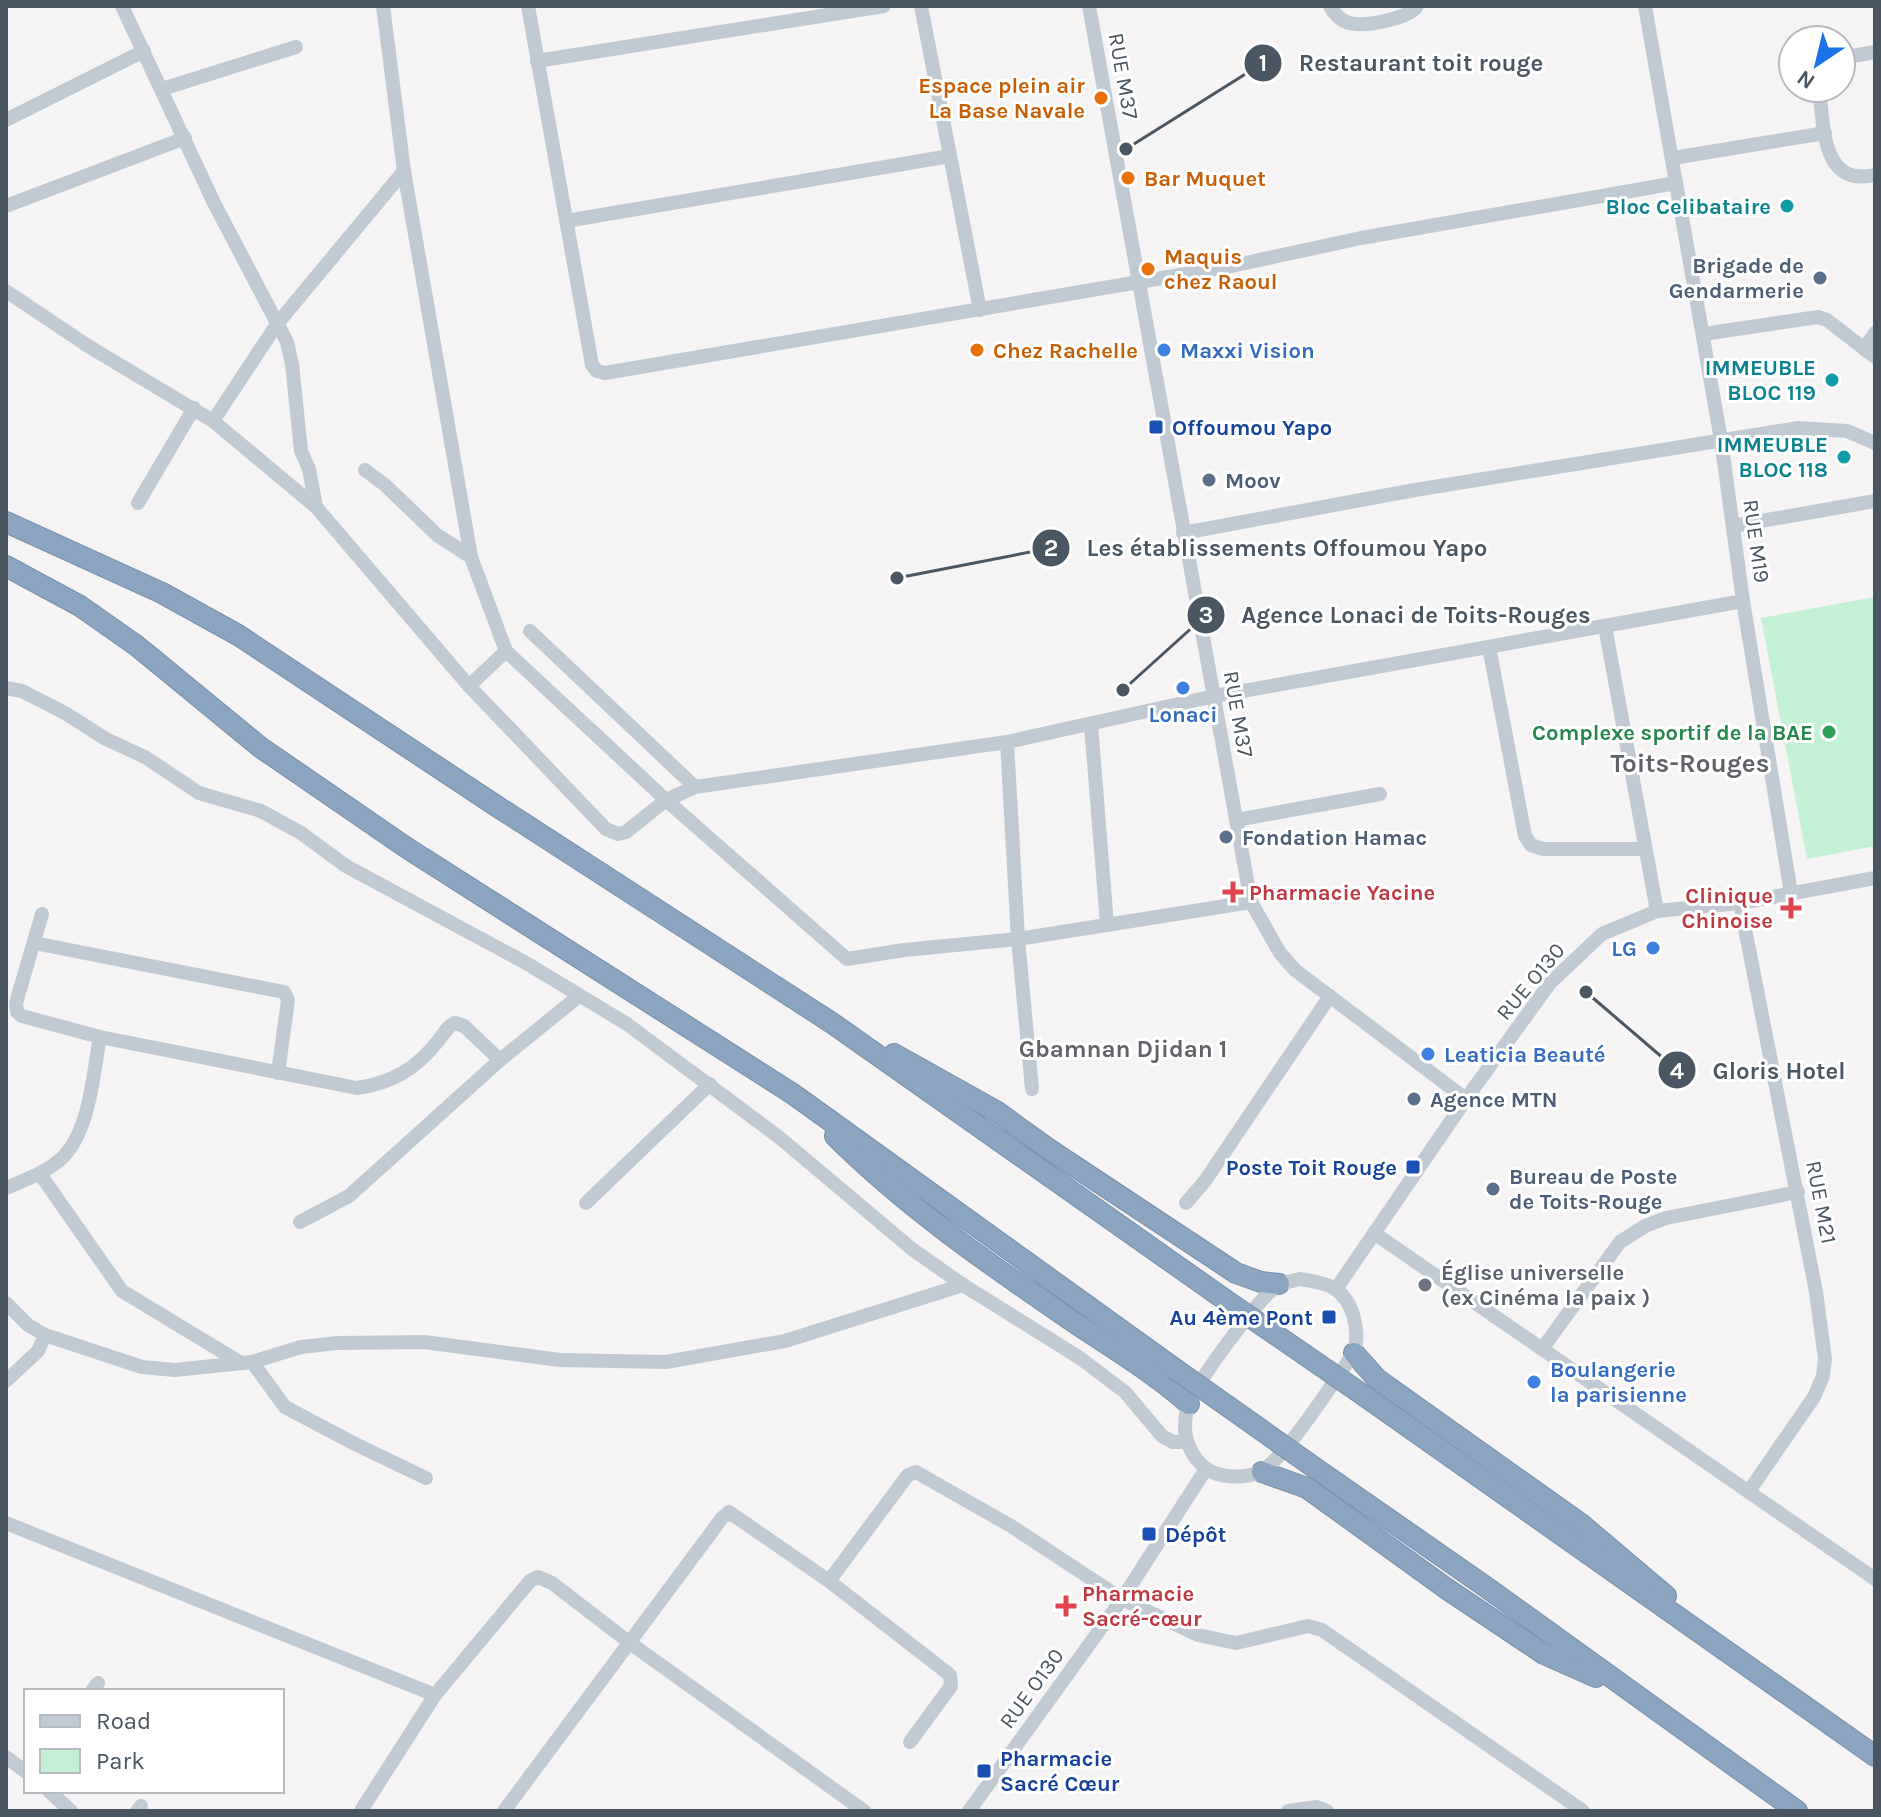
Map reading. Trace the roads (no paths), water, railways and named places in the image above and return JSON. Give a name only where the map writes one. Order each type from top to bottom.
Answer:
[{"type":"highway","points":[[6,522],[162,593],[238,635],[832,1023],[1875,1756]]},
{"type":"highway","points":[[6,566],[80,606],[137,646],[260,747],[407,848],[793,1094],[1797,1811]]},
{"type":"highway","points":[[832,1023],[927,1071],[996,1111],[1236,1273],[1261,1282],[1279,1284]]},
{"type":"highway","points":[[793,1094],[860,1161],[981,1258],[1150,1373],[1189,1404]]},
{"type":"highway","points":[[1354,1353],[1377,1379],[1581,1524],[1739,1659]]},
{"type":"highway","points":[[1262,1472],[1307,1488],[1544,1654],[1633,1693]]},
{"type":"street","points":[[122,6],[214,203],[287,342],[300,442],[316,507]]},
{"type":"street","points":[[383,6],[404,171],[471,557],[506,651],[666,800],[847,959],[1018,939],[1251,902]]},
{"type":"street","points":[[528,6],[592,365],[597,371],[605,373],[1227,267],[1361,238],[1676,183]]},
{"type":"street","points":[[537,61],[884,6]]},
{"type":"street","points":[[921,6],[980,310]]},
{"type":"street","name":"RUE M37","points":[[1089,6],[1251,902],[1280,953],[1295,970],[1466,1099]]},
{"type":"street","points":[[1330,6],[1341,19],[1358,24],[1407,16],[1417,6]]},
{"type":"street","name":"RUE M19","points":[[1645,6],[1721,440],[1743,601],[1791,893]]},
{"type":"street","points":[[162,89],[296,47]]},
{"type":"street","points":[[6,120],[144,51]]},
{"type":"street","points":[[1821,104],[1832,160],[1839,171],[1856,178],[1875,175]]},
{"type":"street","points":[[1673,158],[1825,133]]},
{"type":"street","points":[[6,206],[185,138]]},
{"type":"street","points":[[566,221],[950,156]]},
{"type":"street","points":[[213,421],[277,324],[404,171]]},
{"type":"street","points":[[6,291],[88,346],[213,421],[316,507],[469,686],[606,829],[618,834],[626,832],[666,800],[695,787],[1007,742],[1215,696],[1743,601]]},
{"type":"street","points":[[1703,334],[1818,317],[1827,320],[1869,353],[1875,333]]},
{"type":"street","points":[[138,503],[194,408]]},
{"type":"street","points":[[1183,533],[1415,490],[1807,428],[1847,431],[1875,443]]},
{"type":"street","points":[[365,470],[437,535],[471,557]]},
{"type":"street","points":[[1733,526],[1875,501]]},
{"type":"street","points":[[1605,626],[1657,911]]},
{"type":"street","points":[[530,631],[695,787]]},
{"type":"street","points":[[1489,647],[1525,836],[1531,845],[1543,849],[1645,849]]},
{"type":"street","points":[[469,686],[506,651]]},
{"type":"street","points":[[6,688],[22,691],[65,713],[106,739],[145,757],[199,793],[261,811],[301,833],[346,866],[526,963],[627,1024],[825,1174],[886,1229],[963,1285],[1031,1326],[1125,1392],[1162,1436],[1173,1442],[1187,1442]]},
{"type":"street","points":[[1091,725],[1107,924]]},
{"type":"street","points":[[1007,742],[1018,939],[1032,1089]]},
{"type":"street","points":[[1236,820],[1380,794]]},
{"type":"street","name":"RUE O130","points":[[1336,1289],[1550,983],[1602,934],[1657,911],[1740,903],[1875,878]]},
{"type":"street","name":"RUE M21","points":[[1740,903],[1798,1192],[1825,1359],[1823,1376],[1814,1397],[1749,1491]]},
{"type":"street","points":[[42,914],[16,1003],[17,1012],[22,1016],[100,1037],[357,1088],[399,1078],[437,1044],[449,1025],[455,1023],[464,1026],[500,1060]]},
{"type":"street","points":[[34,943],[284,992],[288,1000],[278,1073]]},
{"type":"street","points":[[300,1222],[349,1196],[500,1060],[579,996]]},
{"type":"street","points":[[1186,1203],[1205,1181],[1330,996]]},
{"type":"street","points":[[6,1188],[40,1174],[69,1150],[87,1112],[100,1037]]},
{"type":"street","points":[[586,1203],[710,1084]]},
{"type":"street","points":[[40,1174],[122,1291],[247,1362],[285,1407],[426,1478]]},
{"type":"street","points":[[1542,1349],[1620,1242],[1645,1226],[1666,1218],[1798,1192]]},
{"type":"street","points":[[1374,1233],[1875,1579]]},
{"type":"street","points":[[1300,1279],[1336,1289],[1347,1301],[1355,1320],[1357,1342],[1354,1353],[1300,1429],[1262,1472],[1232,1477],[1206,1469],[1193,1455],[1184,1430],[1189,1404],[1212,1367],[1279,1284],[1300,1279]]},
{"type":"street","points":[[6,1303],[28,1325],[45,1335],[142,1367],[175,1370],[247,1362],[301,1347],[337,1343],[424,1342],[560,1360],[666,1362],[785,1341],[963,1285]]},
{"type":"street","points":[[6,1381],[38,1351],[45,1335]]},
{"type":"street","name":"RUE O130","points":[[969,1811],[1122,1599],[1206,1469]]},
{"type":"street","points":[[829,1581],[908,1475],[916,1472],[1011,1526],[1122,1599],[1198,1635],[1236,1643],[1308,1626],[1322,1630],[1583,1811]]},
{"type":"street","points":[[504,1811],[729,1512],[829,1581],[950,1675],[951,1686],[910,1742]]},
{"type":"street","points":[[6,1523],[435,1695]]},
{"type":"street","points":[[362,1809],[435,1695],[530,1581],[538,1577],[552,1583],[630,1643],[864,1811]]},
{"type":"street","points":[[6,1757],[24,1769]]},
{"type":"street","points":[[51,1793],[71,1811]]},
{"type":"street","points":[[1288,1811],[1317,1807],[1327,1811]]},
{"type":"place","name":"Espace plein air La Base Navale","points":[[1101,98]]},
{"type":"place","name":"Restaurant toit rouge","points":[[1126,149]]},
{"type":"place","name":"Bar Muquet","points":[[1128,178]]},
{"type":"place","name":"Bloc Celibataire","points":[[1787,206]]},
{"type":"place","name":"Maquis chez Raoul","points":[[1148,269]]},
{"type":"place","name":"Brigade de Gendarmerie","points":[[1820,278]]},
{"type":"place","name":"Chez Rachelle","points":[[977,350]]},
{"type":"place","name":"Maxxi Vision","points":[[1164,350]]},
{"type":"place","name":"IMMEUBLE BLOC 119","points":[[1832,380]]},
{"type":"place","name":"Offoumou Yapo","points":[[1156,427]]},
{"type":"place","name":"IMMEUBLE BLOC 118","points":[[1844,457]]},
{"type":"place","name":"Moov","points":[[1209,480]]},
{"type":"place","name":"Les établissements Offoumou Yapo","points":[[897,578]]},
{"type":"place","name":"Lonaci","points":[[1183,688]]},
{"type":"place","name":"Agence Lonaci de Toits-Rouges","points":[[1123,690]]},
{"type":"place","name":"Complexe sportif de la BAE","points":[[1829,732]]},
{"type":"place","name":"Fondation Hamac","points":[[1226,837]]},
{"type":"place","name":"Pharmacie Yacine","points":[[1233,892]]},
{"type":"place","name":"Clinique Chinoise","points":[[1791,908]]},
{"type":"place","name":"LG","points":[[1653,948]]},
{"type":"place","name":"Gloris Hotel","points":[[1586,992]]},
{"type":"place","name":"Leaticia Beauté","points":[[1428,1054]]},
{"type":"place","name":"Agence MTN","points":[[1414,1099]]},
{"type":"place","name":"Poste Toit Rouge","points":[[1413,1167]]},
{"type":"place","name":"Bureau de Poste de Toits-Rouge","points":[[1493,1189]]},
{"type":"place","name":"Église universelle (ex Cinéma la paix )","points":[[1425,1285]]},
{"type":"place","name":"Au 4ème Pont","points":[[1329,1317]]},
{"type":"place","name":"Boulangerie la parisienne","points":[[1534,1382]]},
{"type":"place","name":"Dépôt","points":[[1149,1534]]},
{"type":"place","name":"Pharmacie Sacré-cœur","points":[[1066,1606]]},
{"type":"place","name":"Pharmacie Sacré Cœur","points":[[984,1771]]},
{"type":"district","name":"Toits-Rouges","points":[[1690,763]]},
{"type":"district","name":"Gbamnan Djidan 1","points":[[1123,1049]]}]
